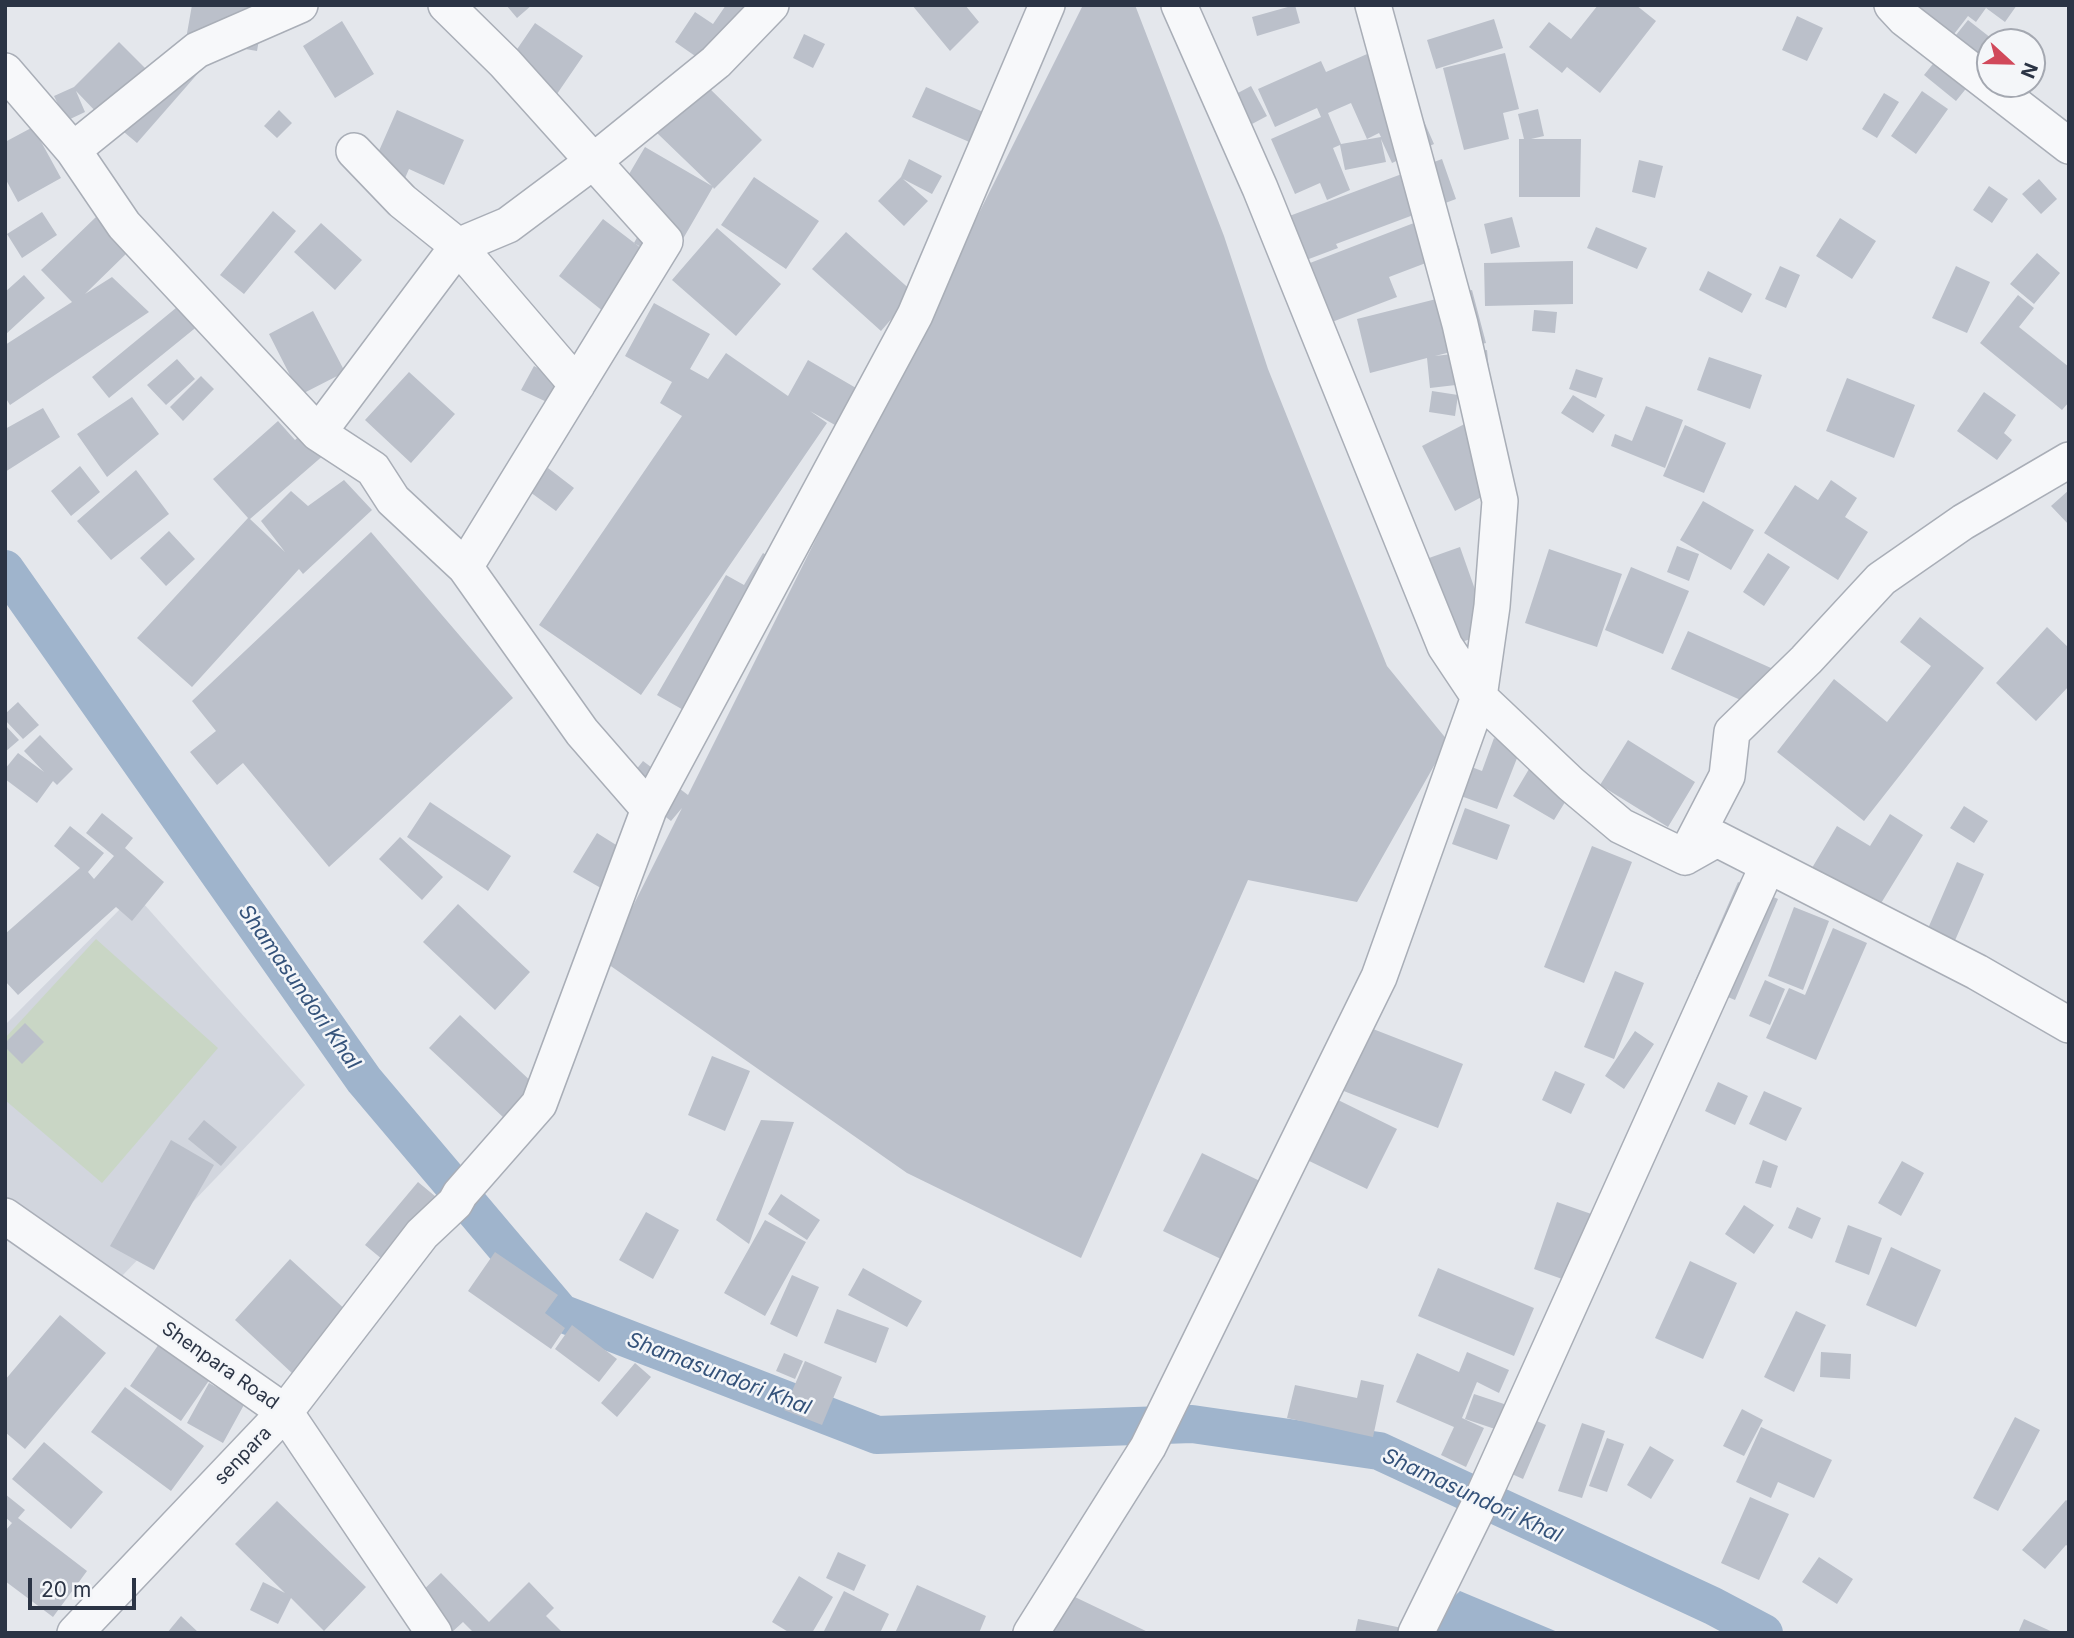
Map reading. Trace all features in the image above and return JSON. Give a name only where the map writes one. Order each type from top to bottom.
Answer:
[{"type":"street","points":[[73,150],[197,50],[300,5]]},
{"type":"street","points":[[446,5],[505,63],[665,241],[465,567]]},
{"type":"street","points":[[318,433],[458,246],[508,225],[595,160],[716,62],[771,5]]},
{"type":"street","name":"senpara","points":[[75,1633],[285,1412],[422,1234],[455,1203],[539,1104],[649,809],[915,315],[1047,5]]},
{"type":"street","points":[[1178,5],[1261,188],[1445,646],[1479,697],[1571,784],[1620,826],[1685,857]]},
{"type":"street","points":[[1031,1633],[1148,1447],[1373,989],[1479,697],[1492,606],[1500,501],[1460,324],[1373,5]]},
{"type":"street","points":[[1892,5],[1905,19],[2069,146]]},
{"type":"street","points":[[5,71],[73,150],[124,225],[318,433],[373,469],[394,500],[465,567],[582,732],[649,809]]},
{"type":"street","points":[[354,151],[402,201],[458,246],[577,386]]},
{"type":"street","points":[[1685,857],[1727,776],[1732,732],[1806,660],[1881,579],[1963,522],[2069,460]]},
{"type":"street","points":[[1685,857],[1717,839],[1977,972],[2069,1025]]},
{"type":"street","points":[[1416,1633],[1482,1499],[1768,865]]},
{"type":"street","name":"Shenpara Road","points":[[5,1216],[285,1412],[434,1633]]},
{"type":"shaded area","points":[[135,894],[305,1085],[99,1300],[5,1223],[5,1025]]},
{"type":"green space","points":[[96,939],[218,1048],[102,1183],[5,1100],[5,1038]]},
{"type":"water","points":[[1460,1591],[1560,1633],[1435,1633],[1447,1603]]},
{"type":"building","points":[[192,5],[265,5],[257,51],[186,39]]},
{"type":"building","points":[[506,5],[532,5],[517,18]]},
{"type":"building","points":[[726,5],[755,5],[711,67],[675,42],[695,12],[713,24]]},
{"type":"building","points":[[912,5],[965,5],[979,22],[950,51]]},
{"type":"building","points":[[1083,5],[1135,5],[1224,236],[1268,369],[1387,666],[1448,741],[1357,902],[1248,880],[1081,1258],[907,1173],[605,962],[682,808],[671,821],[624,785],[643,761],[688,795]]},
{"type":"building","points":[[1295,5],[1300,23],[1257,36],[1252,17]]},
{"type":"building","points":[[1598,5],[1636,5],[1656,21],[1600,93],[1567,67],[1562,73],[1529,47],[1549,22],[1571,39]]},
{"type":"building","points":[[1899,5],[2017,5],[2005,22],[1986,8],[1976,22],[1968,16],[1948,42]]},
{"type":"building","points":[[1797,16],[1823,28],[1807,61],[1782,50]]},
{"type":"building","points":[[1494,19],[1503,48],[1436,69],[1427,40]]},
{"type":"building","points":[[1968,20],[1978,28],[1976,28],[1976,76],[1956,101],[1924,75]]},
{"type":"building","points":[[342,21],[374,74],[335,98],[303,46]]},
{"type":"building","points":[[535,23],[583,56],[546,110],[498,77]]},
{"type":"building","points":[[804,34],[825,44],[813,68],[793,58]]},
{"type":"building","points":[[119,42],[146,69],[100,116],[76,91],[85,112],[66,121],[54,96],[74,87]]},
{"type":"building","points":[[1390,44],[1434,144],[1392,163],[1381,139],[1386,162],[1345,170],[1340,145],[1333,148],[1350,190],[1327,200],[1320,183],[1295,194],[1271,139],[1321,117],[1317,108],[1275,127],[1258,89],[1321,61],[1326,72]],"holes":[[[1351,103],[1367,139],[1379,133],[1381,137],[1341,144],[1328,113]]]},
{"type":"building","points":[[175,49],[200,71],[137,143],[112,122]]},
{"type":"building","points":[[1505,53],[1519,109],[1503,113],[1509,139],[1464,150],[1443,68]]},
{"type":"building","points":[[705,84],[762,140],[714,189],[713,187],[669,263],[634,243],[655,205],[622,186],[645,147],[712,186],[657,133]]},
{"type":"building","points":[[1251,86],[1267,116],[1237,132],[1221,102]]},
{"type":"building","points":[[926,87],[997,118],[983,148],[912,117]]},
{"type":"building","points":[[1922,91],[1948,109],[1916,154],[1891,136]]},
{"type":"building","points":[[1884,93],[1899,102],[1877,138],[1862,129]]},
{"type":"building","points":[[1538,109],[1544,136],[1531,139],[1581,139],[1580,197],[1519,197],[1519,139],[1524,139],[1518,114]]},
{"type":"building","points":[[279,110],[292,123],[277,138],[264,126]]},
{"type":"building","points":[[397,110],[464,140],[444,185],[409,169],[399,192],[367,178]]},
{"type":"building","points":[[33,127],[61,178],[18,202],[5,178],[5,142]]},
{"type":"building","points":[[909,159],[942,176],[932,194],[903,179],[928,201],[904,226],[878,201],[901,177]]},
{"type":"building","points":[[1442,159],[1456,199],[1336,244],[1338,248],[1301,262],[1284,218]]},
{"type":"building","points":[[1639,160],[1663,166],[1655,198],[1632,192]]},
{"type":"building","points":[[754,177],[819,221],[786,269],[721,225]]},
{"type":"building","points":[[2039,179],[2057,199],[2041,214],[2022,194]]},
{"type":"building","points":[[1989,186],[2008,199],[1992,223],[1973,210]]},
{"type":"building","points":[[273,211],[296,231],[244,294],[220,275]]},
{"type":"building","points":[[1445,211],[1460,250],[1389,277],[1397,297],[1332,322],[1310,263]]},
{"type":"building","points":[[42,212],[57,235],[22,258],[7,234]]},
{"type":"building","points":[[96,217],[129,251],[85,294],[112,277],[149,312],[10,405],[5,397],[5,345],[72,302],[41,270]]},
{"type":"building","points":[[1512,217],[1520,247],[1491,254],[1484,224]]},
{"type":"building","points":[[1840,218],[1876,241],[1852,279],[1816,256]]},
{"type":"building","points":[[603,219],[654,258],[609,316],[559,276]]},
{"type":"building","points":[[321,223],[362,260],[335,290],[294,252]]},
{"type":"building","points":[[1596,227],[1647,248],[1637,269],[1587,248]]},
{"type":"building","points":[[717,228],[781,284],[736,336],[672,280]]},
{"type":"building","points":[[846,232],[914,293],[881,331],[812,269]]},
{"type":"building","points":[[2037,253],[2060,273],[2034,304],[2010,284]]},
{"type":"building","points":[[1573,261],[1573,304],[1485,306],[1484,263]]},
{"type":"building","points":[[1780,266],[1800,275],[1786,308],[1765,299]]},
{"type":"building","points":[[1956,266],[1990,282],[1967,333],[1932,318]]},
{"type":"building","points":[[1708,271],[1752,294],[1742,313],[1699,290]]},
{"type":"building","points":[[24,275],[45,298],[5,335],[5,292]]},
{"type":"building","points":[[1472,290],[1486,343],[1435,356],[1487,350],[1490,381],[1430,388],[1427,358],[1370,373],[1357,319]]},
{"type":"building","points":[[2018,295],[2034,308],[2019,327],[2069,367],[2069,402],[2062,410],[1980,343]]},
{"type":"building","points":[[182,303],[199,325],[109,398],[92,377]]},
{"type":"building","points":[[654,303],[710,334],[690,369],[708,379],[726,353],[788,396],[808,360],[856,388],[835,425],[810,411],[827,423],[641,695],[539,625],[682,416],[660,403],[672,382],[625,356]]},
{"type":"building","points":[[1534,310],[1557,312],[1555,333],[1532,331]]},
{"type":"building","points":[[313,311],[345,372],[300,395],[269,334]]},
{"type":"building","points":[[1709,357],[1762,375],[1750,409],[1697,390]]},
{"type":"building","points":[[177,359],[195,379],[166,405],[147,385]]},
{"type":"building","points":[[534,366],[560,379],[549,403],[521,390]]},
{"type":"building","points":[[1576,369],[1603,378],[1596,398],[1569,389]]},
{"type":"building","points":[[409,372],[455,414],[411,463],[365,420]]},
{"type":"building","points":[[201,376],[214,389],[183,421],[170,407]]},
{"type":"building","points":[[1847,378],[1915,405],[1894,458],[1826,431]]},
{"type":"building","points":[[1432,391],[1458,395],[1455,416],[1429,412]]},
{"type":"building","points":[[1984,392],[2016,415],[2004,433],[2012,440],[1997,460],[1957,431]]},
{"type":"building","points":[[1573,395],[1605,415],[1593,433],[1561,413]]},
{"type":"building","points":[[132,397],[159,434],[107,477],[77,434]]},
{"type":"building","points":[[1646,406],[1683,420],[1665,468],[1611,446],[1615,434],[1632,441]]},
{"type":"building","points":[[43,408],[60,437],[5,472],[5,429]]},
{"type":"building","points":[[1480,416],[1514,480],[1455,511],[1422,446]]},
{"type":"building","points":[[319,418],[340,441],[250,519],[285,552],[261,521],[291,491],[308,506],[344,480],[372,510],[303,574],[299,569],[192,687],[137,638],[248,518],[213,479],[278,421],[295,440]]},
{"type":"building","points":[[1685,425],[1726,443],[1704,493],[1663,476]]},
{"type":"building","points":[[80,466],[100,492],[71,516],[51,491]]},
{"type":"building","points":[[548,468],[574,488],[556,511],[530,492]]},
{"type":"building","points":[[136,470],[169,514],[111,560],[77,521]]},
{"type":"building","points":[[1831,480],[1857,498],[1845,517],[1868,532],[1838,580],[1764,533],[1795,485],[1818,500]]},
{"type":"building","points":[[2069,490],[2069,525],[2051,506]]},
{"type":"building","points":[[1703,501],[1754,530],[1731,570],[1680,540]]},
{"type":"building","points":[[169,531],[195,559],[166,586],[140,558]]},
{"type":"building","points":[[371,532],[513,698],[329,867],[243,763],[217,785],[190,752],[216,731],[192,701]]},
{"type":"building","points":[[1677,546],[1699,554],[1689,581],[1667,572]]},
{"type":"building","points":[[1460,547],[1490,632],[1459,643],[1429,558]]},
{"type":"building","points":[[1549,549],[1622,574],[1597,647],[1525,623]]},
{"type":"building","points":[[763,553],[795,572],[708,724],[657,695],[726,575],[744,585]]},
{"type":"building","points":[[1768,553],[1790,567],[1764,606],[1743,592]]},
{"type":"building","points":[[1631,567],[1689,591],[1663,654],[1605,630]]},
{"type":"building","points":[[1920,617],[1984,668],[1864,821],[1777,752],[1834,679],[1887,722],[1931,666],[1900,642]]},
{"type":"building","points":[[2047,627],[2069,648],[2069,686],[2036,721],[1996,683]]},
{"type":"building","points":[[1688,631],[1780,672],[1763,710],[1671,669]]},
{"type":"building","points":[[18,702],[39,725],[23,739],[5,720],[5,714]]},
{"type":"building","points":[[5,725],[19,740],[5,752]]},
{"type":"building","points":[[40,735],[73,769],[57,785],[53,781],[37,803],[5,779],[5,769],[18,753],[44,772],[24,751]]},
{"type":"building","points":[[1494,738],[1521,748],[1497,809],[1458,795],[1469,766],[1482,771]]},
{"type":"building","points":[[1628,740],[1695,782],[1668,827],[1600,785]]},
{"type":"building","points":[[1529,769],[1570,794],[1554,820],[1513,796]]},
{"type":"building","points":[[430,802],[511,856],[488,891],[407,837]]},
{"type":"building","points":[[1964,806],[1988,821],[1974,843],[1950,828]]},
{"type":"building","points":[[1465,808],[1510,825],[1497,860],[1452,844]]},
{"type":"building","points":[[102,813],[133,838],[125,848],[164,882],[132,921],[116,907],[18,995],[5,981],[5,934],[80,868],[54,846],[70,826],[104,853],[88,872],[94,879],[114,856],[86,833]]},
{"type":"building","points":[[1890,814],[1923,835],[1875,913],[1809,873],[1837,826],[1870,846]]},
{"type":"building","points":[[597,833],[629,853],[606,891],[573,872]]},
{"type":"building","points":[[400,837],[443,877],[422,900],[379,859]]},
{"type":"building","points":[[1592,846],[1632,862],[1584,983],[1544,967]]},
{"type":"building","points":[[1957,862],[1984,874],[1953,945],[1926,933]]},
{"type":"building","points":[[1738,882],[1778,899],[1735,1000],[1694,983]]},
{"type":"building","points":[[458,904],[530,972],[495,1010],[423,942]]},
{"type":"building","points":[[1794,907],[1829,921],[1803,990],[1768,976]]},
{"type":"building","points":[[1833,928],[1867,943],[1816,1060],[1766,1038],[1789,988],[1805,995]]},
{"type":"building","points":[[1615,971],[1644,983],[1614,1059],[1584,1047]]},
{"type":"building","points":[[1765,980],[1785,989],[1770,1025],[1749,1016]]},
{"type":"building","points":[[460,1015],[535,1085],[504,1118],[429,1048]]},
{"type":"building","points":[[1355,1022],[1463,1064],[1438,1128],[1331,1086]]},
{"type":"building","points":[[25,1023],[44,1042],[22,1064],[5,1047],[5,1043]]},
{"type":"building","points":[[1635,1031],[1654,1044],[1624,1089],[1605,1076]]},
{"type":"building","points":[[712,1056],[750,1071],[725,1131],[688,1115]]},
{"type":"building","points":[[1555,1071],[1585,1084],[1571,1114],[1542,1100]]},
{"type":"building","points":[[1718,1082],[1748,1096],[1735,1125],[1705,1111]]},
{"type":"building","points":[[1764,1091],[1802,1108],[1786,1141],[1749,1124]]},
{"type":"building","points":[[1332,1097],[1397,1129],[1367,1189],[1303,1158]]},
{"type":"building","points":[[204,1120],[237,1147],[221,1166],[188,1139]]},
{"type":"building","points":[[761,1120],[794,1122],[749,1244],[716,1220]]},
{"type":"building","points":[[171,1140],[214,1165],[154,1270],[110,1246]]},
{"type":"building","points":[[1202,1153],[1260,1181],[1221,1259],[1163,1231]]},
{"type":"building","points":[[1763,1160],[1778,1166],[1771,1188],[1755,1183]]},
{"type":"building","points":[[1902,1161],[1924,1173],[1901,1216],[1878,1203]]},
{"type":"building","points":[[418,1182],[447,1206],[394,1269],[365,1245]]},
{"type":"building","points":[[781,1194],[820,1220],[807,1240],[768,1214]]},
{"type":"building","points":[[1557,1202],[1620,1224],[1596,1291],[1534,1269]]},
{"type":"building","points":[[1744,1205],[1774,1225],[1754,1254],[1725,1234]]},
{"type":"building","points":[[1797,1207],[1821,1218],[1812,1239],[1788,1228]]},
{"type":"building","points":[[646,1212],[679,1230],[653,1279],[619,1260]]},
{"type":"building","points":[[765,1220],[806,1242],[765,1316],[724,1293]]},
{"type":"building","points":[[1848,1225],[1882,1238],[1869,1275],[1835,1262]]},
{"type":"building","points":[[1891,1247],[1941,1270],[1916,1327],[1866,1305]]},
{"type":"building","points":[[495,1252],[558,1295],[545,1313],[565,1328],[551,1349],[468,1291]]},
{"type":"building","points":[[290,1259],[348,1312],[293,1374],[235,1320]]},
{"type":"building","points":[[1690,1261],[1737,1283],[1703,1359],[1655,1338]]},
{"type":"building","points":[[863,1268],[922,1301],[907,1327],[848,1295]]},
{"type":"building","points":[[1438,1268],[1534,1308],[1514,1356],[1418,1316]]},
{"type":"building","points":[[792,1275],[819,1287],[797,1337],[770,1324]]},
{"type":"building","points":[[837,1309],[889,1328],[876,1363],[824,1343]]},
{"type":"building","points":[[1796,1311],[1826,1325],[1794,1392],[1764,1377]]},
{"type":"building","points":[[60,1315],[106,1353],[25,1449],[5,1432],[5,1380]]},
{"type":"building","points":[[572,1325],[617,1359],[599,1382],[555,1349]]},
{"type":"building","points":[[159,1344],[210,1379],[181,1421],[130,1386]]},
{"type":"building","points":[[1467,1352],[1509,1370],[1499,1393],[1477,1382],[1462,1418],[1484,1428],[1466,1467],[1441,1455],[1454,1427],[1396,1402],[1417,1353],[1459,1372]]},
{"type":"building","points":[[1821,1352],[1851,1354],[1850,1379],[1820,1377]]},
{"type":"building","points":[[784,1353],[803,1361],[795,1379],[776,1371]]},
{"type":"building","points":[[805,1361],[842,1377],[822,1425],[784,1410]]},
{"type":"building","points":[[635,1363],[651,1377],[617,1417],[601,1403]]},
{"type":"building","points":[[1361,1380],[1384,1385],[1373,1437],[1287,1418],[1295,1385],[1357,1398]]},
{"type":"building","points":[[209,1383],[245,1403],[223,1443],[187,1423]]},
{"type":"building","points":[[125,1387],[204,1446],[171,1491],[91,1432]]},
{"type":"building","points":[[1474,1394],[1507,1405],[1498,1430],[1465,1419]]},
{"type":"building","points":[[1742,1409],[1763,1420],[1744,1456],[1723,1446]]},
{"type":"building","points":[[1516,1412],[1546,1425],[1523,1479],[1494,1466]]},
{"type":"building","points":[[2015,1417],[2040,1430],[1998,1511],[1973,1498]]},
{"type":"building","points":[[1582,1423],[1605,1431],[1582,1498],[1558,1491]]},
{"type":"building","points":[[1761,1427],[1832,1460],[1814,1498],[1778,1482],[1771,1498],[1736,1482]]},
{"type":"building","points":[[1607,1438],[1624,1444],[1607,1492],[1589,1486]]},
{"type":"building","points":[[44,1442],[103,1492],[71,1529],[12,1479]]},
{"type":"building","points":[[1650,1446],[1674,1460],[1651,1499],[1627,1485]]},
{"type":"building","points":[[5,1494],[25,1510],[18,1518],[87,1571],[53,1617],[5,1581],[5,1531],[12,1523],[5,1517]]},
{"type":"building","points":[[1750,1497],[1789,1514],[1759,1580],[1721,1563]]},
{"type":"building","points":[[2066,1500],[2069,1502],[2069,1547],[2066,1545],[2045,1569],[2022,1550]]},
{"type":"building","points":[[277,1501],[366,1587],[324,1631],[291,1598],[278,1624],[250,1610],[263,1582],[285,1593],[235,1544]]},
{"type":"building","points":[[838,1552],[866,1565],[854,1591],[826,1578]]},
{"type":"building","points":[[1819,1557],[1853,1579],[1837,1604],[1802,1582]]},
{"type":"building","points":[[441,1573],[489,1622],[529,1582],[554,1608],[546,1616],[563,1633],[474,1633],[463,1622],[451,1633],[415,1598]]},
{"type":"building","points":[[799,1576],[833,1597],[812,1633],[790,1633],[772,1622]]},
{"type":"building","points":[[917,1585],[986,1616],[979,1633],[895,1633]]},
{"type":"building","points":[[1052,1586],[1150,1633],[1030,1633]]},
{"type":"building","points":[[844,1591],[889,1614],[880,1633],[823,1633]]},
{"type":"building","points":[[181,1616],[199,1633],[167,1633]]},
{"type":"building","points":[[1358,1619],[1422,1632],[1422,1633],[1355,1633]]},
{"type":"building","points":[[2024,1619],[2055,1633],[2018,1633]]},
{"type":"waterway","name":"Shamasundori Khal","points":[[5,569],[364,1080],[561,1313],[877,1435],[1192,1424],[1379,1451],[1713,1606],[1764,1633]]}]
